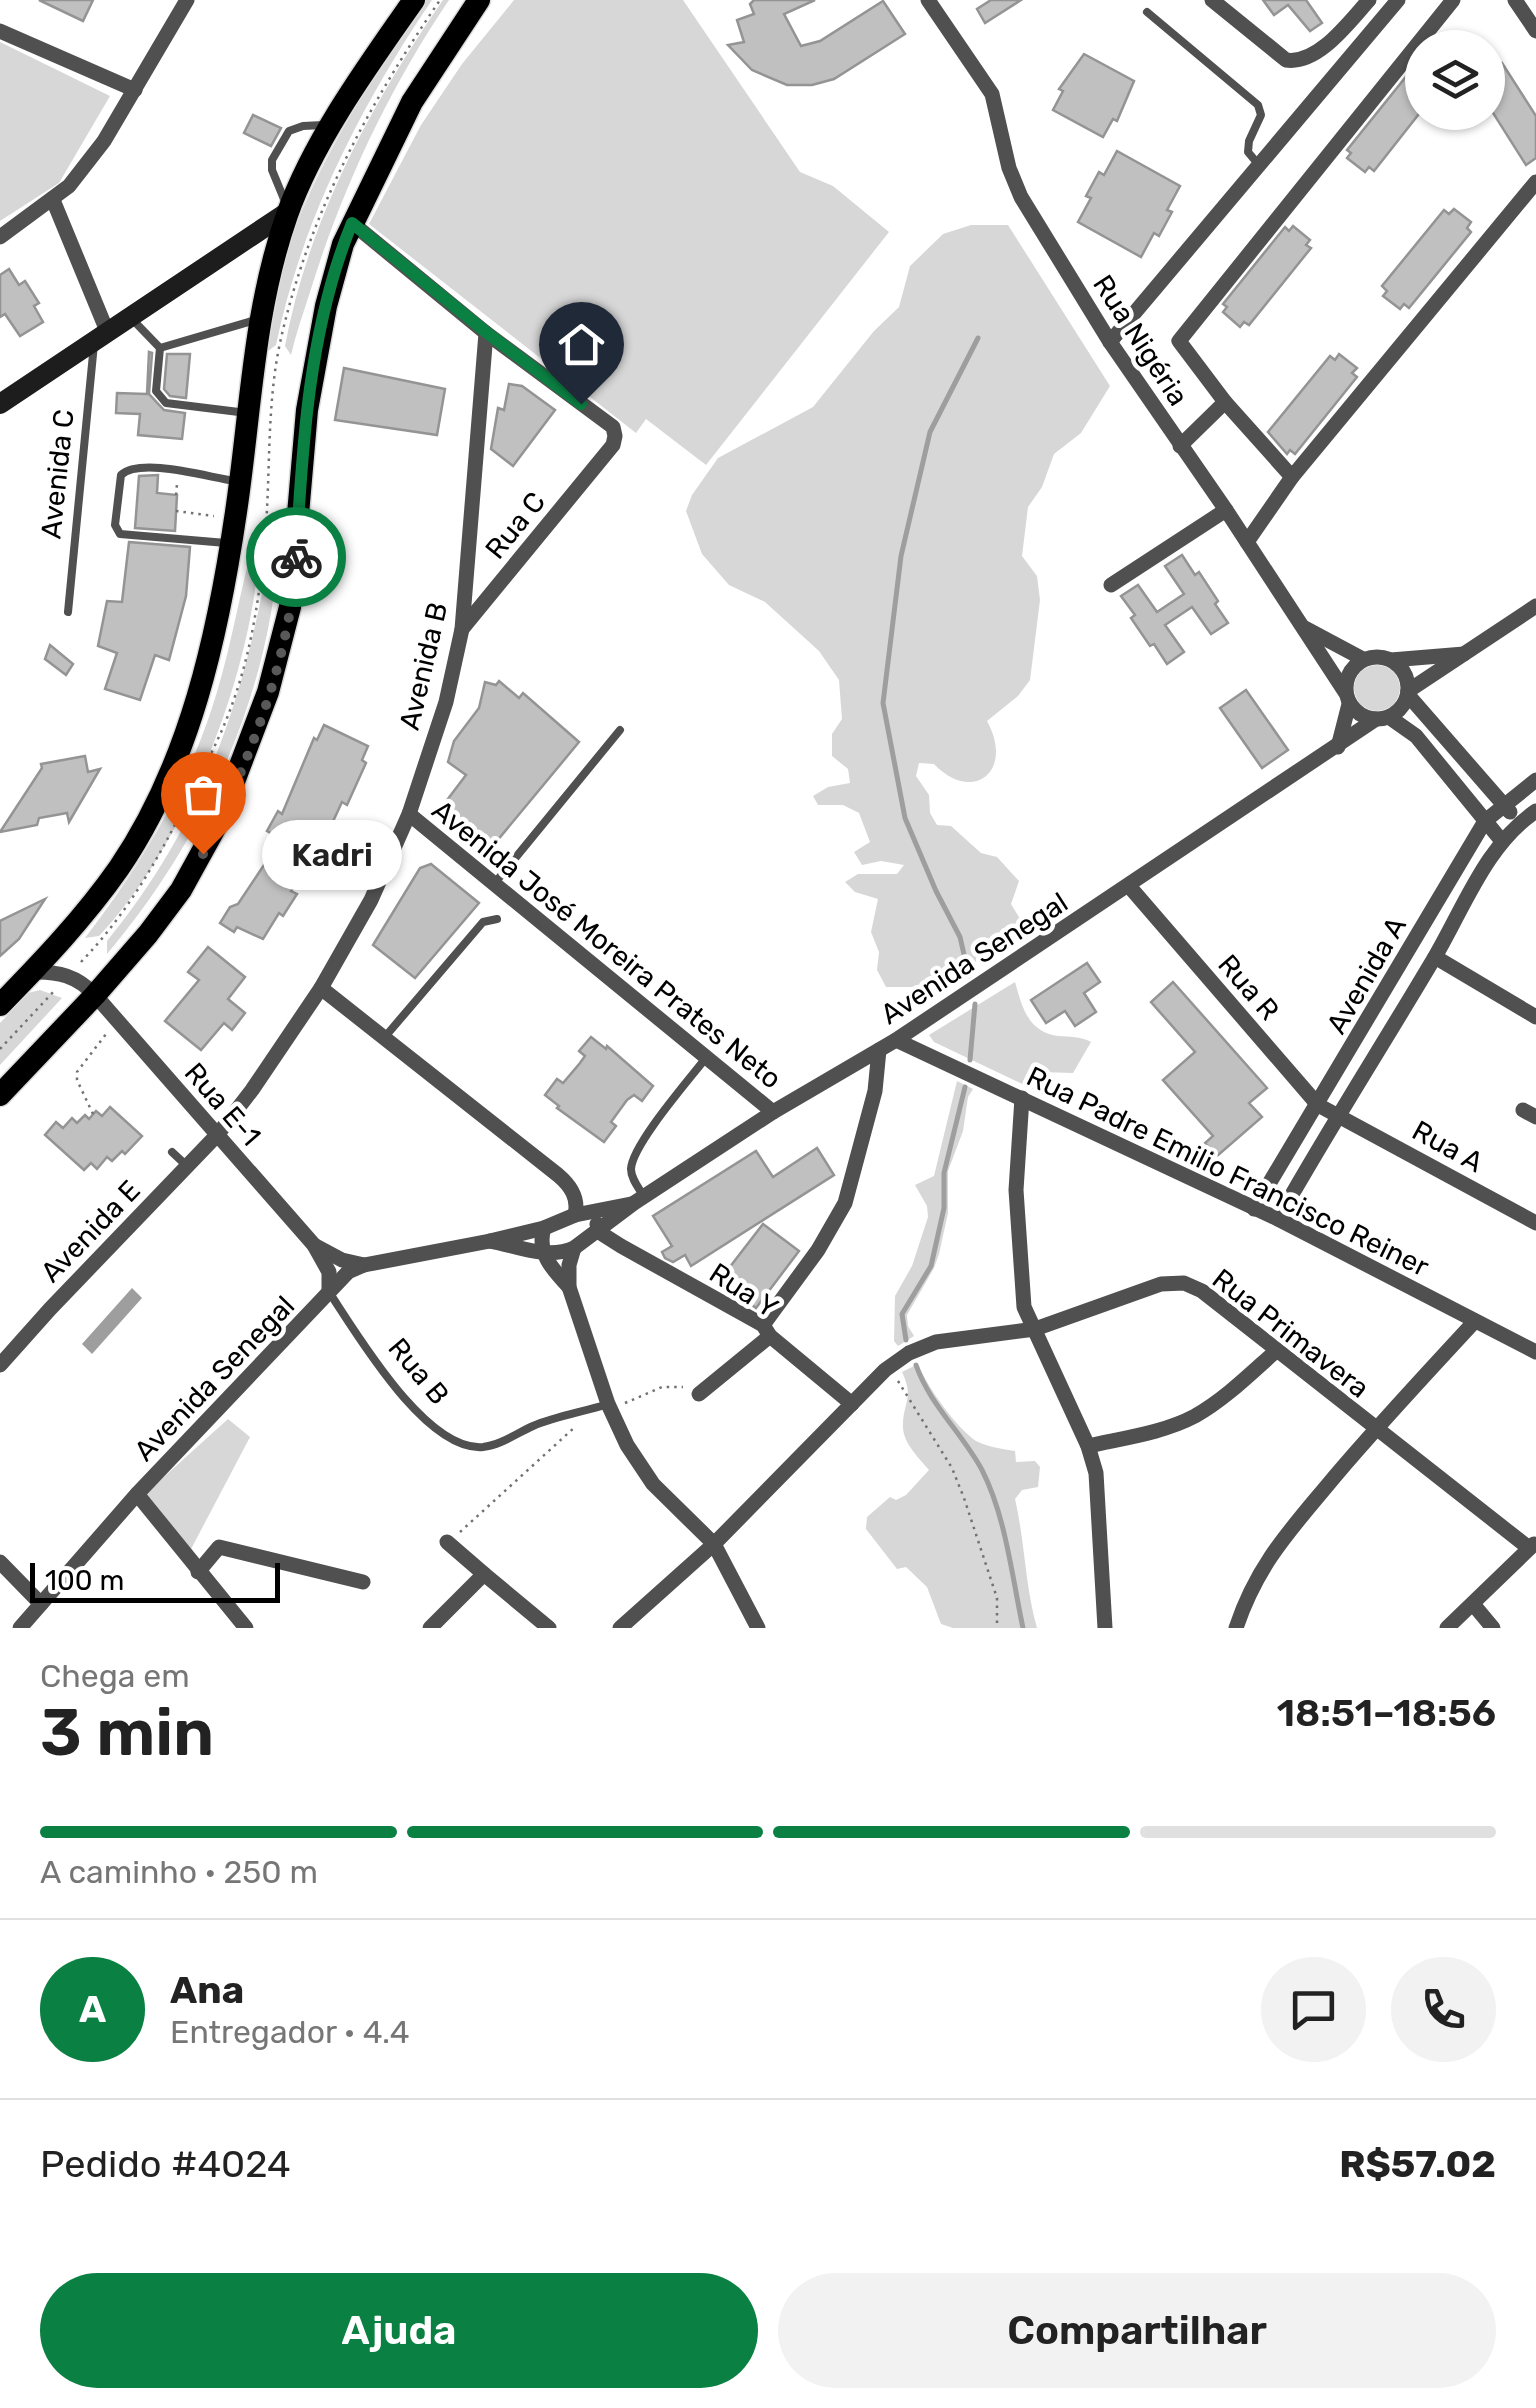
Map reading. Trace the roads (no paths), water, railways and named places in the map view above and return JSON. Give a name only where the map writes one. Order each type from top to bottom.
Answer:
[{"type":"main road","points":[[0,1005],[80,920],[119,868],[146,825],[178,751],[203,678],[231,544],[259,319],[289,210],[362,74],[414,0]]},
{"type":"main road","points":[[0,1095],[95,995],[158,921],[203,854],[235,784],[268,692],[290,607],[302,461],[326,306],[352,223],[412,102],[479,0]]},
{"type":"street","points":[[0,237],[70,186],[104,140],[186,0]]},
{"type":"street","name":"Rua Nigéria","points":[[928,0],[992,94],[1014,183],[1110,342],[1226,510],[1347,698],[1366,717],[1383,718]]},
{"type":"street","points":[[1212,0],[1286,60],[1297,62],[1314,54],[1369,0]]},
{"type":"street","points":[[1110,342],[1398,0]]},
{"type":"street","points":[[1292,478],[1179,342],[1453,0]]},
{"type":"street","points":[[1515,0],[1536,31]]},
{"type":"street","points":[[0,31],[135,90]]},
{"type":"street","points":[[1247,542],[1292,478],[1536,182]]},
{"type":"street","points":[[53,200],[101,336]]},
{"type":"street","points":[[0,404],[289,210]]},
{"type":"street","name":"Rua C","points":[[352,223],[486,332],[613,427],[616,436],[613,446],[462,629]]},
{"type":"street","name":"Avenida B","points":[[218,1134],[321,988],[371,900],[408,814],[446,702],[462,629],[486,332]]},
{"type":"street","points":[[1180,446],[1225,402]]},
{"type":"street","points":[[1111,585],[1226,510]]},
{"type":"street","points":[[1383,718],[1398,711],[1408,693],[1536,606]]},
{"type":"street","points":[[1302,626],[1364,660]]},
{"type":"street","points":[[1338,747],[1347,698],[1346,679],[1364,660],[1377,656],[1391,660],[1468,654]]},
{"type":"street","points":[[1391,660],[1407,678],[1408,693],[1520,822]]},
{"type":"street","points":[[1383,718],[1416,736],[1501,840]]},
{"type":"street","name":"Avenida Senegal","points":[[490,1241],[543,1253],[574,1248],[773,1112],[896,1040],[1383,718]]},
{"type":"street","name":"Avenida A","points":[[1254,1210],[1485,821],[1536,780]]},
{"type":"street","name":"Avenida A","points":[[1278,1220],[1501,840],[1536,812]]},
{"type":"street","name":"Avenida José Moreira Prates Neto","points":[[408,814],[773,1112]]},
{"type":"street","name":"Rua R","points":[[1129,886],[1318,1106],[1337,1114]]},
{"type":"street","points":[[1435,957],[1536,1017]]},
{"type":"street","points":[[32,972],[62,973],[95,995]]},
{"type":"street","points":[[321,988],[565,1181],[576,1201],[575,1215]]},
{"type":"street","name":"Rua E-1","points":[[95,995],[314,1245],[329,1272],[329,1292]]},
{"type":"street","name":"Rua Padre Emilio Francisco Reiner","points":[[896,1040],[1278,1220],[1536,1352]]},
{"type":"street","points":[[698,1394],[767,1330],[846,1202],[875,1091],[879,1050]]},
{"type":"street","points":[[1022,1098],[1016,1190],[1024,1306],[1088,1446],[1098,1500],[1105,1628]]},
{"type":"street","name":"Rua A","points":[[1337,1114],[1534,1217]]},
{"type":"street","name":"Avenida E","points":[[0,1365],[218,1134]]},
{"type":"street","name":"Avenida Senegal","points":[[20,1628],[137,1494],[345,1274],[364,1265],[490,1241],[639,1200]]},
{"type":"street","points":[[594,1212],[599,1232]]},
{"type":"street","points":[[544,1228],[543,1253],[568,1287]]},
{"type":"street","name":"Rua Y","points":[[599,1232],[767,1330],[852,1404]]},
{"type":"street","name":"Rua E-1","points":[[314,1245],[342,1260],[364,1265]]},
{"type":"street","points":[[574,1248],[568,1287],[604,1407],[652,1484],[714,1544],[758,1628]]},
{"type":"street","name":"Rua Primavera","points":[[620,1628],[714,1544],[890,1366],[910,1353],[936,1342],[1035,1329],[1162,1284],[1184,1283],[1202,1290],[1375,1430],[1533,1545]]},
{"type":"street","points":[[1236,1628],[1247,1596],[1270,1553],[1375,1430],[1476,1321]]},
{"type":"street","points":[[1088,1446],[1160,1430],[1192,1418],[1221,1399],[1276,1351]]},
{"type":"street","points":[[137,1494],[246,1628]]},
{"type":"street","points":[[447,1542],[549,1628]]},
{"type":"street","points":[[1447,1628],[1533,1545]]},
{"type":"street","points":[[198,1572],[219,1547],[363,1582]]},
{"type":"street","points":[[0,1562],[41,1604]]},
{"type":"street","points":[[430,1628],[484,1574]]},
{"type":"street","points":[[1473,1604],[1492,1628]]},
{"type":"lane","points":[[1147,12],[1258,106],[1261,115],[1249,140],[1248,152],[1259,165]]},
{"type":"lane","points":[[289,210],[271,165],[278,148],[289,131],[333,124]]},
{"type":"lane","points":[[130,316],[160,348],[156,392],[166,403],[247,413]]},
{"type":"lane","points":[[160,348],[259,319]]},
{"type":"lane","name":"Avenida C","points":[[68,612],[101,336]]},
{"type":"lane","points":[[231,544],[120,534],[115,525],[120,475],[126,470],[150,467],[240,482]]},
{"type":"lane","points":[[494,884],[620,730]]},
{"type":"lane","points":[[384,1038],[483,922],[497,919]]},
{"type":"lane","points":[[639,1200],[630,1174],[632,1160],[646,1135],[706,1057]]},
{"type":"lane","points":[[172,1152],[188,1166]]},
{"type":"lane","name":"Rua B","points":[[329,1292],[396,1390],[422,1418],[447,1436],[480,1447],[536,1425],[604,1407]]},
{"type":"waterway","points":[[969,976],[960,937],[905,818],[883,703],[901,556],[930,432],[978,338]]},
{"type":"waterway","points":[[970,1060],[975,1004]]},
{"type":"waterway","points":[[906,1340],[902,1314],[931,1266],[944,1208],[944,1173],[965,1087]]},
{"type":"waterway","points":[[916,1365],[929,1393],[974,1457],[990,1488],[1003,1527],[1023,1628]]},
{"type":"place","name":"Kadri","points":[[203,854]]}]
